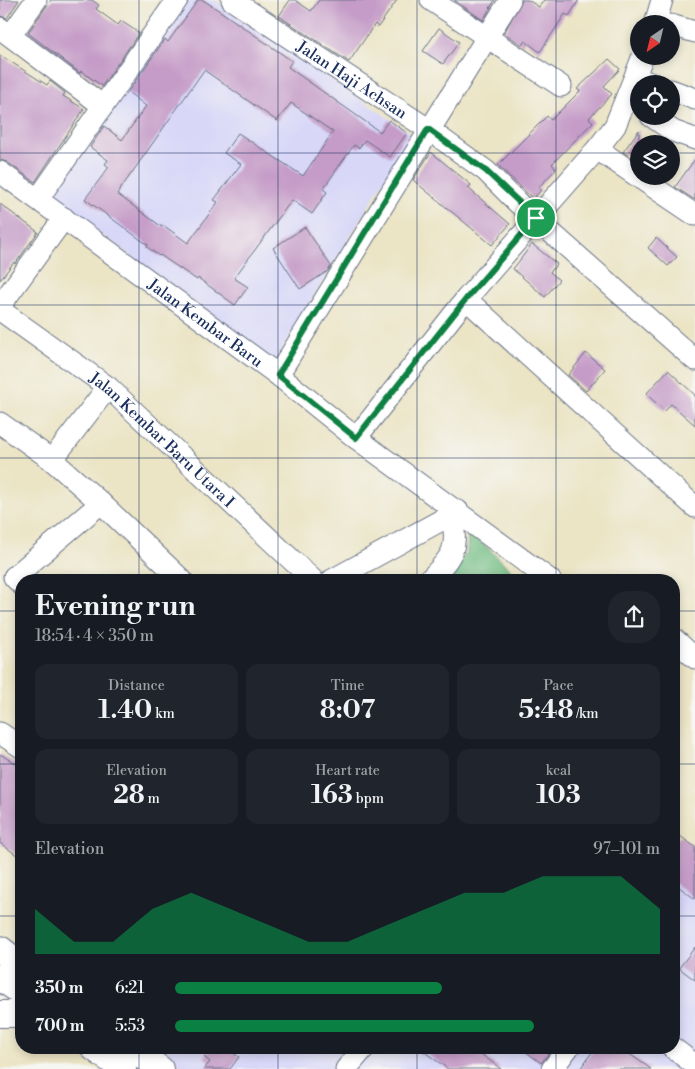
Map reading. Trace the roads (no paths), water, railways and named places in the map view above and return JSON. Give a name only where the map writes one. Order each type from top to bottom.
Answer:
[{"type":"main road","points":[[0,949],[15,960]]},
{"type":"main road","points":[[0,977],[15,988]]},
{"type":"main road","points":[[0,1014],[15,1014]]},
{"type":"main road","points":[[0,1032],[15,1032]]},
{"type":"main road","points":[[102,1054],[123,1069]]},
{"type":"main road","points":[[139,1054],[160,1069]]},
{"type":"street","points":[[36,0],[5,32],[103,106]]},
{"type":"street","points":[[38,199],[177,0]]},
{"type":"street","name":"Jalan Haji Achsan","points":[[232,0],[428,129],[486,171],[695,360]]},
{"type":"street","points":[[431,0],[562,86]]},
{"type":"street","points":[[278,375],[428,129],[510,0]]},
{"type":"street","points":[[680,25],[695,32]]},
{"type":"street","points":[[680,93],[695,99]]},
{"type":"street","points":[[356,438],[466,299],[597,149],[630,106]]},
{"type":"street","points":[[665,125],[695,139]]},
{"type":"street","points":[[597,149],[695,215]]},
{"type":"street","name":"Jalan Kembar Baru","points":[[0,172],[278,375],[356,438],[455,513],[541,574]]},
{"type":"street","points":[[0,308],[64,218]]},
{"type":"street","points":[[466,299],[695,506]]},
{"type":"street","name":"Jalan Kembar Baru Utara I","points":[[0,308],[108,387],[307,574]]},
{"type":"street","points":[[52,460],[108,387]]},
{"type":"street","points":[[0,423],[52,460],[101,503],[176,574]]},
{"type":"street","points":[[19,574],[101,503]]},
{"type":"street","points":[[343,574],[455,513],[454,551],[434,574]]},
{"type":"street","points":[[680,644],[695,658]]},
{"type":"street","points":[[0,733],[15,743]]},
{"type":"street","points":[[346,1069],[359,1054]]},
{"type":"street","points":[[552,1069],[563,1054]]},
{"type":"street","points":[[680,1054],[695,1065]]}]
